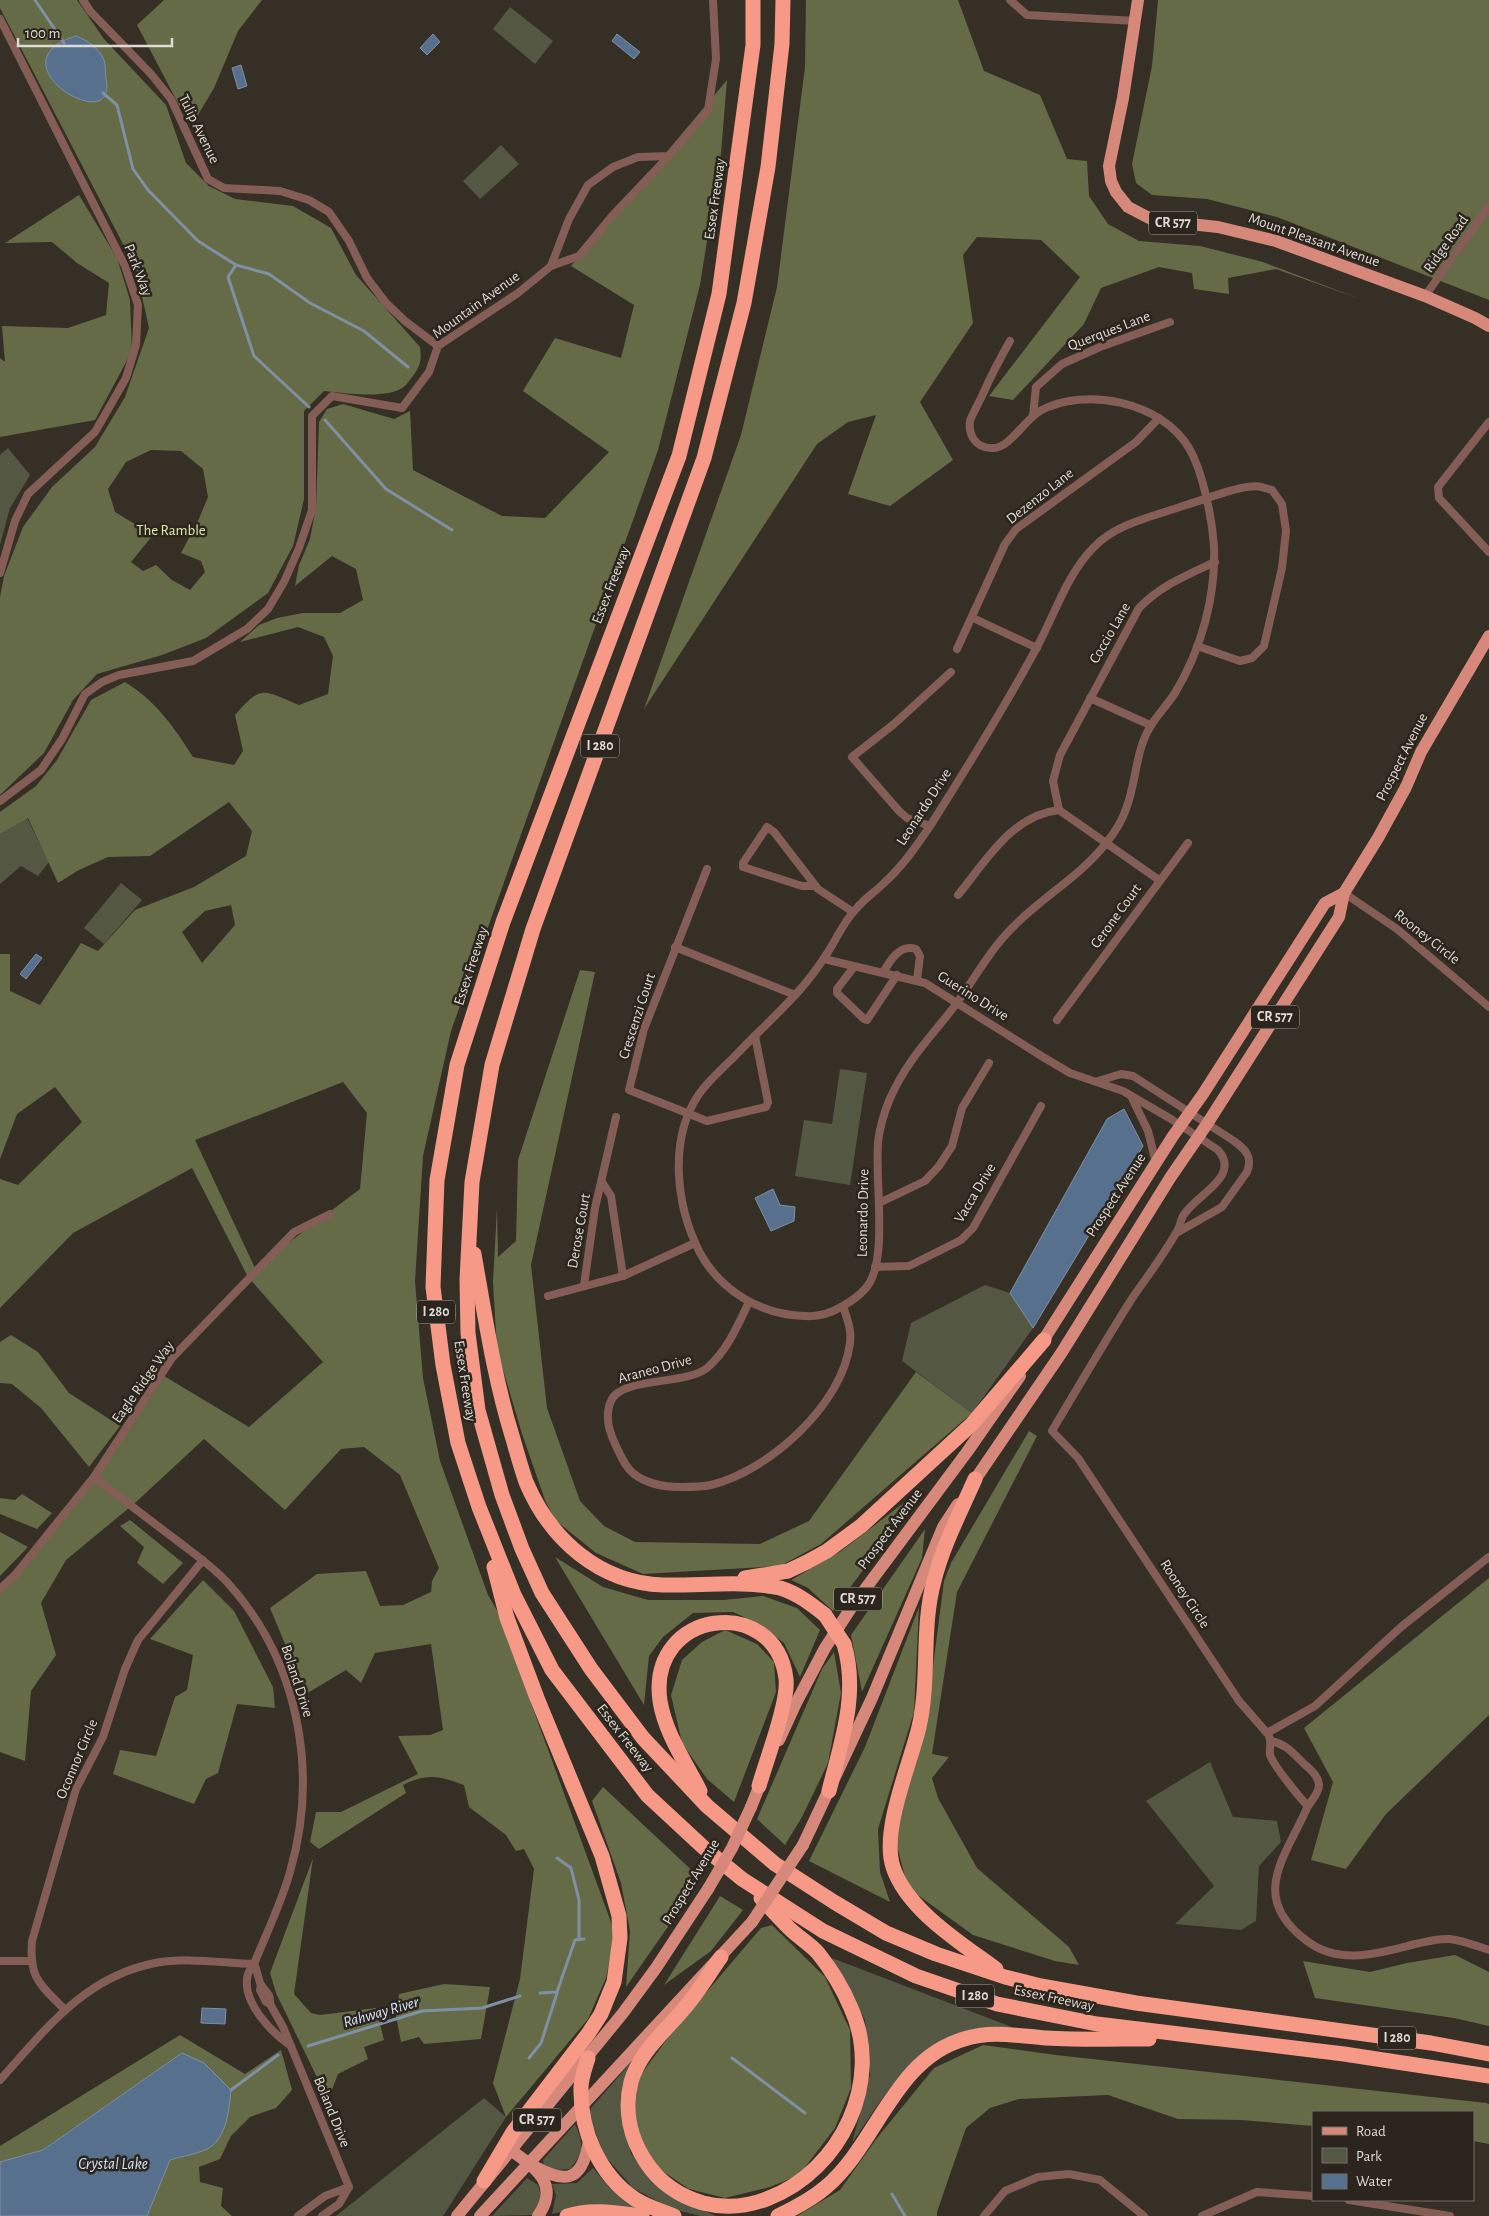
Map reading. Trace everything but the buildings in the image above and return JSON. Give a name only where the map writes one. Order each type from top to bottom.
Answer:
[{"type":"highway","name":"Essex Freeway","points":[[752,0],[753,45],[719,294],[678,456],[503,922],[457,1065],[437,1180],[433,1287],[443,1365],[458,1444],[479,1507],[514,1595],[552,1670],[647,1795],[703,1847],[742,1879],[823,1931],[916,1976],[988,2001],[1097,2024],[1387,2060],[1489,2076]]},
{"type":"highway","name":"Essex Freeway","points":[[783,0],[782,44],[768,167],[744,303],[704,458],[533,929],[492,1064],[472,1182],[467,1280],[468,1333],[478,1410],[502,1495],[522,1549],[542,1593],[591,1669],[643,1738],[707,1806],[775,1864],[886,1933],[936,1954],[1005,1977],[1079,1994],[1126,2002],[1314,2026],[1489,2054]]},
{"type":"highway","points":[[470,1229],[499,1395],[526,1482],[542,1514],[568,1546],[600,1569],[619,1577],[661,1585],[753,1585],[780,1588],[806,1601],[825,1615],[844,1644],[849,1660],[851,1691],[848,1715],[829,1792]]},
{"type":"highway","points":[[698,1585],[788,1571],[828,1551],[861,1526],[972,1424],[1044,1340]]},
{"type":"highway","points":[[975,1479],[940,1558],[933,1584],[928,1617],[920,1725],[892,1822],[889,1845],[892,1866],[900,1883],[916,1904],[930,1919],[1005,1977]]},
{"type":"highway","points":[[479,1507],[507,1618],[537,1698],[602,1856],[619,1916],[620,1938],[614,1982],[601,2014],[514,2132],[484,2181]]},
{"type":"highway","points":[[707,1806],[668,1729],[660,1702],[659,1688],[664,1662],[669,1652],[693,1628],[714,1622],[742,1624],[765,1637],[780,1656],[787,1682],[785,1697],[759,1786]]},
{"type":"highway","points":[[721,1957],[690,2001],[649,2048],[638,2064],[632,2081],[629,2114],[632,2133],[638,2148],[658,2177],[684,2196],[715,2206],[735,2207],[755,2203],[799,2184],[835,2148],[849,2122],[858,2098],[862,2052],[859,2030],[852,2009],[817,1952],[790,1928],[742,1879]]},
{"type":"highway","points":[[778,2216],[798,2207],[827,2186],[854,2154],[914,2070],[944,2048],[962,2039],[982,2034],[1002,2033],[1046,2038],[1232,2040]]},
{"type":"highway","points":[[588,2058],[581,2087],[582,2107],[589,2140],[598,2158],[616,2183],[635,2199],[674,2216]]},
{"type":"highway","points":[[567,2216],[588,2212],[642,2216]]},
{"type":"main road","name":"Mount Pleasant Avenue","points":[[1138,0],[1136,22],[1109,166],[1111,181],[1116,192],[1128,207],[1153,220],[1218,227],[1276,241],[1425,296],[1489,326]]},
{"type":"main road","name":"Prospect Avenue","points":[[480,2216],[752,1922],[803,1845],[872,1698],[943,1527],[1062,1352],[1170,1178],[1207,1124],[1339,917],[1344,893],[1378,838],[1406,787],[1421,752],[1489,636]]},
{"type":"main road","name":"Prospect Avenue","points":[[457,2216],[484,2181],[512,2151],[588,2058],[656,1968],[708,1889],[732,1848],[796,1702],[824,1648],[851,1608],[998,1410],[1180,1125],[1190,1113],[1325,903],[1344,893]]},
{"type":"main road","points":[[512,2151],[528,2163],[548,2174],[558,2177],[576,2174],[582,2166],[589,2140]]},
{"type":"main road","points":[[528,2163],[545,2181],[548,2191],[544,2208],[538,2216]]},
{"type":"street","name":"Tulip Avenue","points":[[83,0],[90,11],[151,74],[171,99],[208,179],[224,188],[280,191],[309,200],[329,212],[349,242],[367,278],[386,303],[405,321],[438,346]]},
{"type":"street","name":"Mountain Avenue","points":[[0,801],[41,770],[62,739],[86,694],[102,682],[119,675],[193,661],[247,629],[268,609],[284,582],[312,510],[312,416],[332,396],[402,408],[429,372],[438,346],[518,292],[551,266],[578,256],[708,110],[716,59],[714,0]]},
{"type":"street","points":[[1010,0],[1018,10],[1027,15],[1136,22]]},
{"type":"street","name":"Park Way","points":[[0,19],[125,266],[138,305],[136,345],[126,378],[95,432],[28,494],[15,521],[0,573]]},
{"type":"street","points":[[551,266],[569,219],[588,185],[613,168],[638,157],[669,156]]},
{"type":"street","name":"Ridge Road","points":[[1425,296],[1489,206]]},
{"type":"street","name":"Querques Lane","points":[[1032,416],[1036,387],[1062,364],[1100,347],[1170,322]]},
{"type":"street","name":"Leonardo Drive","points":[[1010,341],[996,365],[971,418],[970,432],[973,438],[983,447],[998,448],[1010,440],[1032,416],[1072,400],[1110,401],[1139,409],[1159,418],[1172,428],[1191,451],[1206,498],[1213,532],[1215,562],[1213,589],[1206,621],[1177,690],[1150,725],[1143,741],[1128,805],[1122,820],[1107,843],[1072,877],[1007,933],[958,1002],[913,1058],[892,1090],[882,1119],[878,1149],[879,1203],[875,1267],[871,1282],[852,1301],[830,1313],[812,1317],[794,1315],[750,1302],[730,1290],[717,1279],[707,1266],[695,1243],[683,1208],[679,1162],[683,1134],[689,1114],[704,1087],[795,995],[824,959],[853,912],[886,882],[906,860],[930,826],[1037,648],[1080,564],[1096,544],[1118,529],[1206,498]]},
{"type":"street","name":"Dezenzo Lane","points":[[957,649],[973,618],[1005,544],[1016,529],[1136,442],[1159,418]]},
{"type":"street","points":[[1489,422],[1438,487],[1439,498],[1489,552]]},
{"type":"street","points":[[1197,646],[1240,661],[1252,658],[1264,646],[1282,568],[1286,530],[1282,504],[1272,490],[1254,485],[1206,498]]},
{"type":"street","name":"Coccio Lane","points":[[1059,810],[1055,794],[1055,769],[1060,755],[1138,608],[1165,586],[1215,562]]},
{"type":"street","points":[[973,618],[1037,648]]},
{"type":"street","points":[[930,826],[907,818],[899,811],[852,757],[894,724],[950,672]]},
{"type":"street","points":[[1090,698],[1150,725]]},
{"type":"street","points":[[958,895],[1014,828],[1044,812],[1059,810]]},
{"type":"street","name":"Cerone Court","points":[[1057,1020],[1160,880],[1059,810]]},
{"type":"street","points":[[815,886],[802,886],[743,867],[743,863],[767,827],[774,832],[815,886],[831,900],[853,912]]},
{"type":"street","points":[[1160,880],[1188,844]]},
{"type":"street","name":"Crescenzi Court","points":[[689,1114],[629,1090],[644,1029],[675,946],[707,869]]},
{"type":"street","name":"Rooney Circle","points":[[1344,893],[1397,929],[1489,1007]]},
{"type":"street","points":[[675,946],[795,995]]},
{"type":"street","points":[[883,973],[900,950],[910,947],[916,949],[920,956],[916,980]]},
{"type":"street","name":"Guerino Drive","points":[[824,959],[925,983],[1050,1061],[1070,1072],[1098,1081],[1131,1096],[1180,1125]]},
{"type":"street","points":[[854,967],[837,989],[837,993],[864,1020],[867,1020],[897,975]]},
{"type":"street","points":[[689,1114],[707,1121],[766,1107],[768,1102],[755,1036]]},
{"type":"street","points":[[879,1203],[925,1181],[939,1166],[952,1146],[962,1108],[989,1063]]},
{"type":"street","points":[[1098,1081],[1121,1074],[1133,1076],[1207,1124]]},
{"type":"street","points":[[1131,1096],[1148,1131],[1156,1163]]},
{"type":"street","name":"Vacca Drive","points":[[875,1267],[909,1266],[961,1240],[973,1228],[1041,1106]]},
{"type":"street","name":"Derose Court","points":[[584,1286],[595,1208],[616,1117]]},
{"type":"street","name":"Rooney Circle","points":[[1178,1232],[1222,1208],[1240,1185],[1250,1166],[1249,1156],[1243,1148],[1207,1124]]},
{"type":"street","name":"Rooney Circle","points":[[1180,1125],[1218,1150],[1223,1155],[1226,1167],[1219,1181],[1183,1215],[1178,1232],[1131,1300],[1052,1431],[1078,1458],[1239,1701],[1269,1737]]},
{"type":"street","name":"Derose Court","points":[[602,1182],[611,1196],[623,1276]]},
{"type":"street","name":"Eagle Ridge Way","points":[[0,1589],[15,1574],[94,1477],[172,1358],[294,1232],[330,1214]]},
{"type":"street","name":"Derose Court","points":[[548,1296],[623,1276],[695,1243]]},
{"type":"street","name":"Araneo Drive","points":[[750,1302],[728,1343],[706,1369],[692,1376],[648,1383],[623,1390],[612,1399],[607,1418],[611,1437],[624,1462],[634,1474],[655,1484],[672,1487],[711,1485],[750,1469],[779,1450],[810,1420],[841,1373],[848,1358],[850,1328],[843,1306]]},
{"type":"street","name":"Boland Drive","points":[[94,1477],[203,1560],[226,1581],[264,1630],[281,1666],[298,1724],[303,1756],[304,1787],[302,1813],[290,1874],[254,1964],[248,1974],[247,1983],[253,2004],[259,2015],[276,2036],[291,2046]]},
{"type":"street","points":[[1269,1737],[1315,1706],[1401,1627],[1489,1557]]},
{"type":"street","name":"Oconnor Circle","points":[[30,1961],[32,1941],[74,1798],[104,1737],[125,1669],[138,1640],[203,1560]]},
{"type":"street","points":[[1269,1737],[1284,1744],[1317,1776],[1319,1786],[1278,1866],[1274,1894],[1283,1918],[1308,1942],[1326,1951],[1349,1957],[1373,1956],[1430,1941],[1449,1939],[1489,1950]]},
{"type":"street","points":[[1269,1737],[1270,1755],[1295,1792],[1308,1806]]},
{"type":"street","points":[[0,1961],[30,1961],[37,1979],[65,2010]]},
{"type":"street","points":[[0,2080],[65,2010],[86,1992],[109,1980],[129,1971],[156,1963],[186,1961],[254,1964]]},
{"type":"street","name":"Boland Drive","points":[[254,1964],[261,1985],[260,1990],[266,2002],[270,2004],[291,2046],[349,2187]]},
{"type":"street","points":[[984,2216],[1005,2190],[1038,2178],[1069,2174],[1100,2180],[1144,2216]]},
{"type":"street","points":[[298,2216],[325,2196],[349,2187]]},
{"type":"street","points":[[322,2216],[339,2204],[349,2187]]},
{"type":"street","points":[[1202,2216],[1257,2192],[1312,2196]]},
{"type":"street","points":[[1355,2201],[1450,2216]]},
{"type":"green space","name":"The Ramble","points":[[0,0],[77,0],[104,39],[166,105],[186,163],[209,186],[235,199],[293,206],[331,228],[356,275],[420,347],[421,356],[419,366],[415,372],[405,386],[398,390],[378,394],[324,391],[304,411],[304,499],[293,546],[268,593],[206,638],[162,655],[97,674],[73,700],[44,753],[0,795],[0,597],[4,576],[23,527],[52,487],[95,447],[125,397],[149,328],[136,269],[0,8]],"holes":[[[62,40],[107,92],[102,100]],[[151,450],[181,451],[203,469],[208,497],[181,553],[201,561],[205,572],[190,590],[172,580],[156,565],[143,571],[131,562],[153,535],[115,512],[108,489],[126,462]]]},
{"type":"green space","points":[[164,0],[262,0],[238,31],[214,88],[195,120],[179,105],[137,25]]},
{"type":"green space","points":[[806,0],[958,0],[984,71],[1040,95],[1067,159],[1087,161],[1089,196],[1108,224],[1139,241],[1200,246],[1263,262],[1360,299],[1276,269],[1228,278],[1229,294],[1194,289],[1192,273],[1159,267],[1101,288],[1084,324],[1013,400],[989,396],[1080,277],[1041,240],[977,237],[963,255],[973,323],[920,402],[953,460],[890,506],[848,494],[876,415],[848,422],[817,444],[644,709],[741,435],[777,287],[805,67]]},
{"type":"green space","points":[[1158,0],[1489,0],[1489,300],[1277,217],[1207,199],[1152,195],[1136,183],[1132,164],[1152,66]]},
{"type":"green space","points":[[510,7],[553,41],[535,64],[493,29]]},
{"type":"green space","points":[[727,80],[721,153],[700,285],[658,450],[451,1031],[423,1156],[415,1281],[423,1378],[440,1461],[488,1595],[506,1626],[504,1629],[615,1933],[606,1978],[588,2019],[506,2117],[493,2083],[520,1979],[534,1869],[524,1849],[516,1851],[506,1835],[469,1807],[464,1785],[434,1777],[419,1779],[403,1785],[406,1793],[319,1849],[310,1842],[316,1812],[341,1812],[418,1774],[398,1736],[430,1735],[443,1730],[431,1644],[375,1653],[361,1683],[346,1670],[306,1694],[270,1608],[317,1574],[366,1571],[380,1606],[403,1605],[431,1592],[432,1581],[439,1568],[400,1475],[364,1447],[341,1449],[285,1510],[204,1439],[135,1503],[66,1560],[41,1603],[56,1655],[31,1691],[25,1761],[0,1752],[0,1586],[44,1538],[92,1473],[159,1373],[249,1427],[323,1362],[248,1277],[192,1168],[73,1233],[0,1308],[0,1179],[18,1185],[82,1122],[55,1087],[17,1114],[0,1159],[0,954],[10,954],[10,991],[40,1005],[81,943],[98,951],[135,910],[194,887],[246,856],[252,831],[229,802],[150,856],[108,857],[79,870],[58,883],[28,818],[0,834],[0,812],[36,786],[57,760],[91,700],[125,682],[136,689],[164,715],[193,757],[234,765],[243,751],[235,715],[251,698],[258,694],[270,693],[299,705],[328,694],[333,656],[324,637],[298,627],[240,642],[259,625],[277,618],[303,613],[340,613],[363,600],[356,569],[332,556],[295,586],[299,565],[310,539],[316,507],[319,422],[327,409],[343,404],[394,419],[410,411],[413,470],[502,516],[545,518],[609,452],[523,391],[555,338],[621,358],[634,305],[571,266]],"holes":[[[231,905],[235,925],[202,963],[182,932],[205,911]],[[343,1082],[367,1113],[360,1189],[255,1268],[195,1140]]]},
{"type":"green space","points":[[501,145],[519,164],[480,199],[463,181]]},
{"type":"green space","points":[[79,195],[117,258],[130,300],[132,351],[95,420],[0,437],[0,358],[5,362],[2,326],[68,328],[106,315],[109,283],[77,263],[52,242],[5,243]]},
{"type":"green space","points":[[8,448],[30,475],[10,508],[0,545],[0,455]]},
{"type":"green space","points":[[27,818],[49,862],[38,876],[21,866],[0,884],[0,834]]},
{"type":"green space","points":[[121,883],[142,900],[104,944],[84,928]]},
{"type":"green space","points":[[580,970],[595,972],[531,1265],[547,1408],[580,1501],[604,1526],[635,1542],[760,1544],[809,1521],[916,1372],[972,1413],[821,1544],[780,1566],[643,1574],[596,1553],[555,1520],[545,1500],[522,1434],[497,1349],[493,1282],[497,1208],[498,1257],[516,1241],[518,1160]]},
{"type":"green space","points":[[840,1069],[867,1073],[850,1185],[795,1176],[804,1120],[832,1124]]},
{"type":"green space","points":[[985,1285],[1010,1293],[1033,1328],[972,1413],[902,1361],[911,1323]]},
{"type":"green space","points":[[11,1335],[38,1352],[69,1393],[120,1426],[89,1467],[41,1408],[12,1384],[0,1383],[0,1342]]},
{"type":"green space","points":[[1029,1431],[1037,1436],[957,1592],[932,1754],[949,1757],[932,1778],[938,1798],[977,1868],[1069,1947],[1079,1965],[1055,1961],[973,1935],[908,1888],[895,1839],[927,1713],[944,1581],[951,1563]]},
{"type":"green space","points":[[923,1488],[833,1611],[808,1588],[791,1580],[841,1551]]},
{"type":"green space","points":[[22,1494],[52,1513],[37,1529],[0,1514],[0,1498],[15,1500]]},
{"type":"green space","points":[[130,1520],[183,1563],[163,1584],[137,1563],[144,1547],[120,1526]]},
{"type":"green space","points":[[925,1529],[922,1558],[862,1692],[851,1635]]},
{"type":"green space","points":[[0,1532],[28,1547],[0,1576]]},
{"type":"green space","points":[[555,1557],[603,1587],[648,1600],[724,1600],[763,1596],[797,1608],[820,1630],[800,1677],[784,1643],[761,1625],[733,1612],[693,1613],[663,1637],[649,1656],[644,1705]]},
{"type":"green space","points":[[1489,1578],[1489,1715],[1386,1814],[1346,1869],[1311,1860],[1333,1782],[1304,1728]]},
{"type":"green space","points":[[203,1580],[234,1611],[273,1687],[275,1708],[237,1704],[218,1773],[206,1779],[194,1804],[113,1774],[120,1750],[156,1756],[175,1697],[187,1690],[193,1655],[150,1639]]},
{"type":"green space","points":[[919,1607],[914,1712],[878,1829],[880,1872],[890,1902],[809,1861],[865,1747]]},
{"type":"green space","points":[[725,1630],[757,1644],[774,1662],[776,1692],[734,1802],[707,1779],[682,1743],[671,1695],[682,1660],[702,1642]]},
{"type":"green space","points":[[834,1652],[841,1693],[828,1763],[802,1817],[785,1845],[757,1819],[822,1669]]},
{"type":"green space","points":[[1210,1762],[1233,1817],[1277,1821],[1281,1842],[1259,1866],[1256,1921],[1241,1930],[1175,1924],[1214,1886],[1146,1801]]},
{"type":"green space","points":[[603,1787],[699,1877],[681,1908],[626,1987],[630,1931],[621,1883],[592,1801]]},
{"type":"green space","points":[[313,1858],[294,1994],[311,2013],[320,2015],[376,2008],[384,2040],[364,2047],[368,2059],[338,2074],[328,2100],[276,1993],[270,1973]]},
{"type":"green space","points":[[720,1896],[743,1910],[711,1951],[664,1985]]},
{"type":"green space","points":[[772,1925],[825,1977],[850,2030],[851,2088],[835,2128],[799,2175],[770,2187],[725,2198],[689,2189],[655,2166],[634,2127],[637,2080],[670,2035],[761,1928]]},
{"type":"green space","points":[[1455,1955],[1489,1972],[1489,2026],[1454,2018],[1315,1998],[1303,1961],[1370,1972],[1407,1963]]},
{"type":"green space","points":[[832,1958],[1017,2029],[962,2032],[939,2042],[923,2053],[909,2066],[884,2096],[852,2143],[870,2075],[865,2020]]},
{"type":"green space","points":[[444,1984],[490,1987],[481,2039],[424,2044],[419,2037],[401,2042],[396,2016],[399,1994]]},
{"type":"green space","points":[[180,2035],[245,2074],[281,2050],[292,2090],[276,2108],[250,2117],[231,2136],[220,2159],[199,2167],[200,2182],[223,2188],[221,2206],[232,2216],[147,2216],[170,2160],[209,2147],[182,2053],[43,2150],[0,2162],[0,2146]]},
{"type":"green space","points":[[983,2045],[1056,2055],[1486,2103],[1489,2104],[1489,2144],[1474,2141],[1474,2111],[1312,2111],[1312,2126],[1241,2120],[1178,2119],[1108,2095],[1019,2099],[990,2108],[966,2128],[937,2216],[797,2216],[840,2190],[877,2138],[934,2068]]},
{"type":"green space","points":[[633,2060],[621,2106],[631,2154],[664,2192],[716,2216],[701,2216],[672,2209],[633,2188],[604,2155],[589,2114],[591,2108]]},
{"type":"green space","points":[[484,2098],[506,2117],[443,2216],[336,2216]]},
{"type":"green space","points":[[575,2124],[580,2137],[581,2148],[575,2163],[570,2169],[554,2170],[544,2167],[543,2160]]},
{"type":"green space","points":[[593,2168],[609,2187],[640,2209],[584,2207],[552,2214],[556,2195],[552,2184],[577,2183]]},
{"type":"green space","points":[[527,2178],[538,2185],[543,2200],[533,2215],[492,2216]]},
{"type":"water","points":[[433,34],[440,42],[427,55],[420,48]]},
{"type":"water","points":[[617,34],[640,52],[634,59],[612,41]]},
{"type":"water","points":[[76,36],[96,48],[105,62],[106,93],[104,97],[95,102],[82,100],[68,93],[56,83],[47,71],[46,58],[55,46]]},
{"type":"water","points":[[241,65],[247,86],[238,89],[232,68]]},
{"type":"water","points":[[36,954],[42,958],[26,979],[20,974]]},
{"type":"water","points":[[1124,1109],[1143,1146],[1033,1328],[1010,1293],[1107,1119]]},
{"type":"water","points":[[773,1189],[780,1205],[795,1207],[794,1221],[771,1231],[755,1198]]},
{"type":"water","points":[[202,2008],[226,2009],[225,2024],[201,2023]]},
{"type":"water","name":"Crystal Lake","points":[[182,2053],[204,2063],[231,2090],[228,2114],[220,2137],[209,2148],[170,2160],[147,2216],[0,2216],[0,2162],[43,2150]]},
{"type":"waterway","points":[[35,0],[64,43]]},
{"type":"waterway","points":[[103,93],[117,105],[133,169],[148,190],[198,241],[236,265],[269,274],[310,303],[364,331],[408,367]]},
{"type":"waterway","points":[[236,265],[228,277],[254,356],[309,407]]},
{"type":"waterway","points":[[325,420],[386,489],[452,530]]},
{"type":"waterway","points":[[557,1858],[571,1868],[579,1900],[579,1940]]},
{"type":"waterway","name":"Rahway River","points":[[540,1993],[557,1992],[575,1940],[584,1939]]},
{"type":"waterway","points":[[529,2058],[541,2043],[557,1993]]},
{"type":"waterway","name":"Rahway River","points":[[308,2046],[422,2011],[482,2008],[520,1996]]},
{"type":"waterway","name":"Rahway River","points":[[231,2090],[278,2055]]},
{"type":"waterway","name":"Rahway River","points":[[732,2058],[805,2113]]},
{"type":"waterway","name":"Rahway River","points":[[892,2194],[905,2216]]}]
